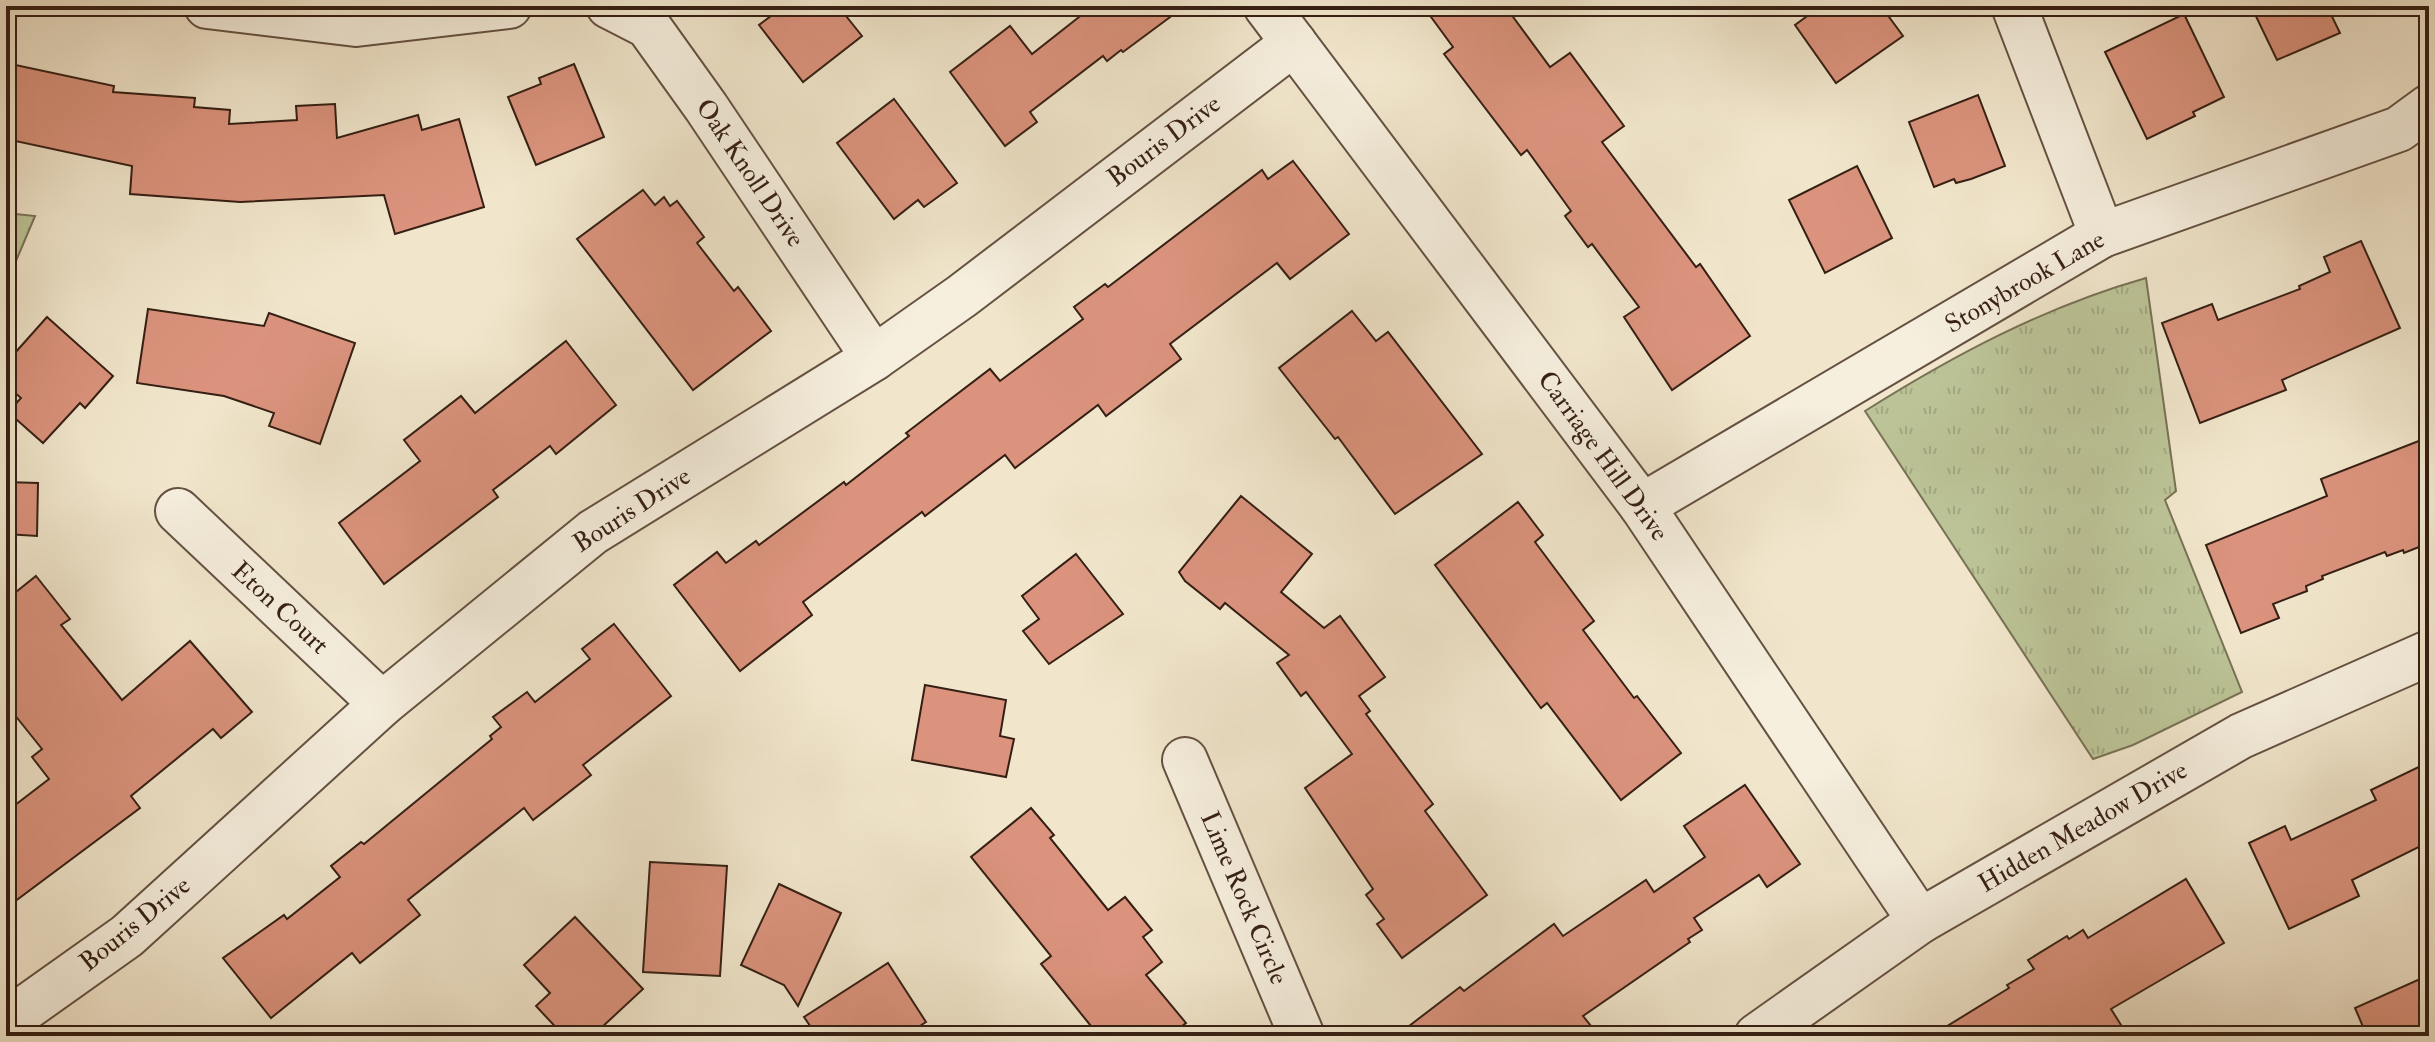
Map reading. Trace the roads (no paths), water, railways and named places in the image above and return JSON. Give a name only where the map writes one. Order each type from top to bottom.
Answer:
[{"type":"street","points":[[207,6],[356,24],[509,6]]},
{"type":"street","name":"Oak Knoll Drive","points":[[609,6],[648,26],[874,358]]},
{"type":"street","name":"Carriage Hill Drive","points":[[1266,6],[1642,506],[1920,921]]},
{"type":"street","points":[[2014,6],[2102,235]]},
{"type":"street","name":"Bouris Drive","points":[[6,1022],[127,936],[382,704],[593,532],[874,358],[974,287],[1294,43]]},
{"type":"street","name":"Stonybrook Lane","points":[[1642,506],[2102,235],[2399,129],[2429,107]]},
{"type":"street","name":"Eton Court","points":[[178,511],[382,704]]},
{"type":"street","name":"Hidden Meadow Drive","points":[[1757,1036],[1920,921],[2241,736],[2429,653]]},
{"type":"street","name":"Lime Rock Circle","points":[[1185,760],[1302,1036]]}]
